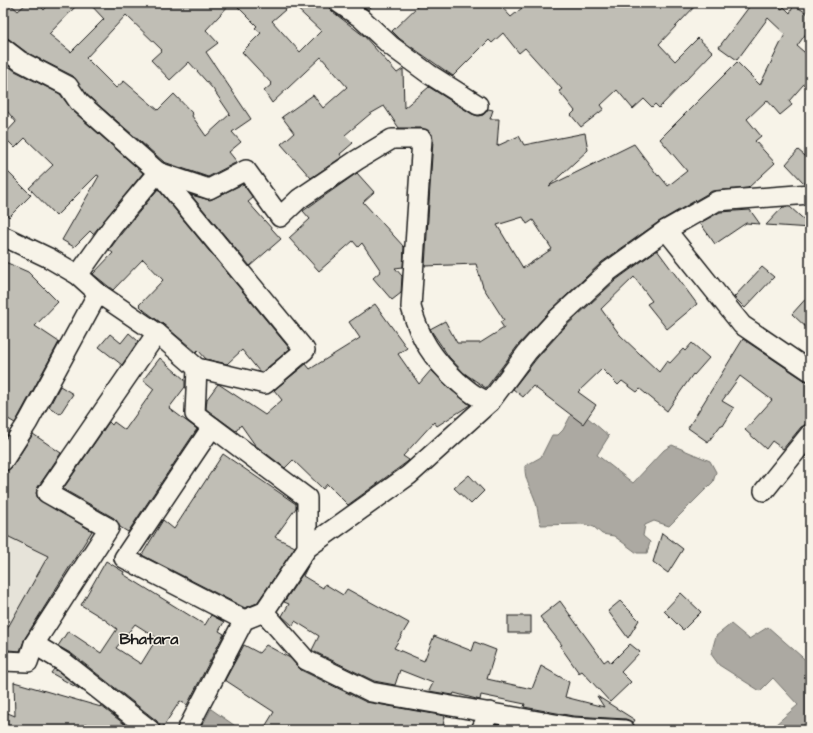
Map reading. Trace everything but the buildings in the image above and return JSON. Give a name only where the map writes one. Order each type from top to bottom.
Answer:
[{"type":"street","points":[[339,3],[361,18],[391,46],[429,74],[478,105]]},
{"type":"street","points":[[3,48],[20,61],[68,86],[79,102],[89,112],[158,172],[305,350],[265,384],[197,368],[157,333],[98,293],[78,275],[49,258],[3,236]]},
{"type":"street","points":[[158,172],[209,189],[246,170],[280,217],[299,199],[357,160],[392,140],[422,139],[412,284],[413,313],[417,327],[436,360],[477,398],[490,402]]},
{"type":"street","points":[[78,275],[112,227],[158,172]]},
{"type":"street","points":[[187,730],[244,620],[264,612],[307,548],[409,475],[490,402],[528,351],[557,319],[609,271],[666,230],[717,201],[810,194]]},
{"type":"street","points":[[666,230],[742,325],[810,371]]},
{"type":"street","points":[[3,461],[28,422],[98,293]]},
{"type":"street","points":[[3,661],[28,662],[34,644],[109,528],[47,493],[157,333]]},
{"type":"street","points":[[197,368],[194,414],[307,498],[307,548]]},
{"type":"street","points":[[212,427],[124,558],[244,620]]},
{"type":"street","points":[[764,491],[810,434]]},
{"type":"street","points":[[264,612],[306,660],[371,692],[573,728],[625,730]]},
{"type":"street","points":[[34,644],[65,663],[150,730]]},
{"type":"street","points":[[481,730],[490,712]]},
{"type":"shaded area","points":[[579,414],[587,417],[609,436],[597,455],[633,483],[664,450],[672,445],[710,461],[716,472],[713,482],[669,526],[654,521],[645,525],[643,536],[650,542],[647,553],[637,553],[614,536],[602,534],[594,527],[582,524],[541,525],[536,503],[527,481],[525,466],[541,457],[552,435],[558,435],[563,430],[571,415]]},
{"type":"shaded area","points":[[11,476],[101,532],[31,638],[21,642],[3,638],[3,479]]},
{"type":"shaded area","points":[[731,624],[749,639],[768,627],[810,664],[810,730],[775,730],[775,725],[798,705],[773,678],[760,691],[719,665],[711,654],[716,636]]},
{"type":"shaded area","points":[[211,709],[241,730],[200,730]]},
{"type":"district","name":"Bhatara","points":[[149,638]]}]
